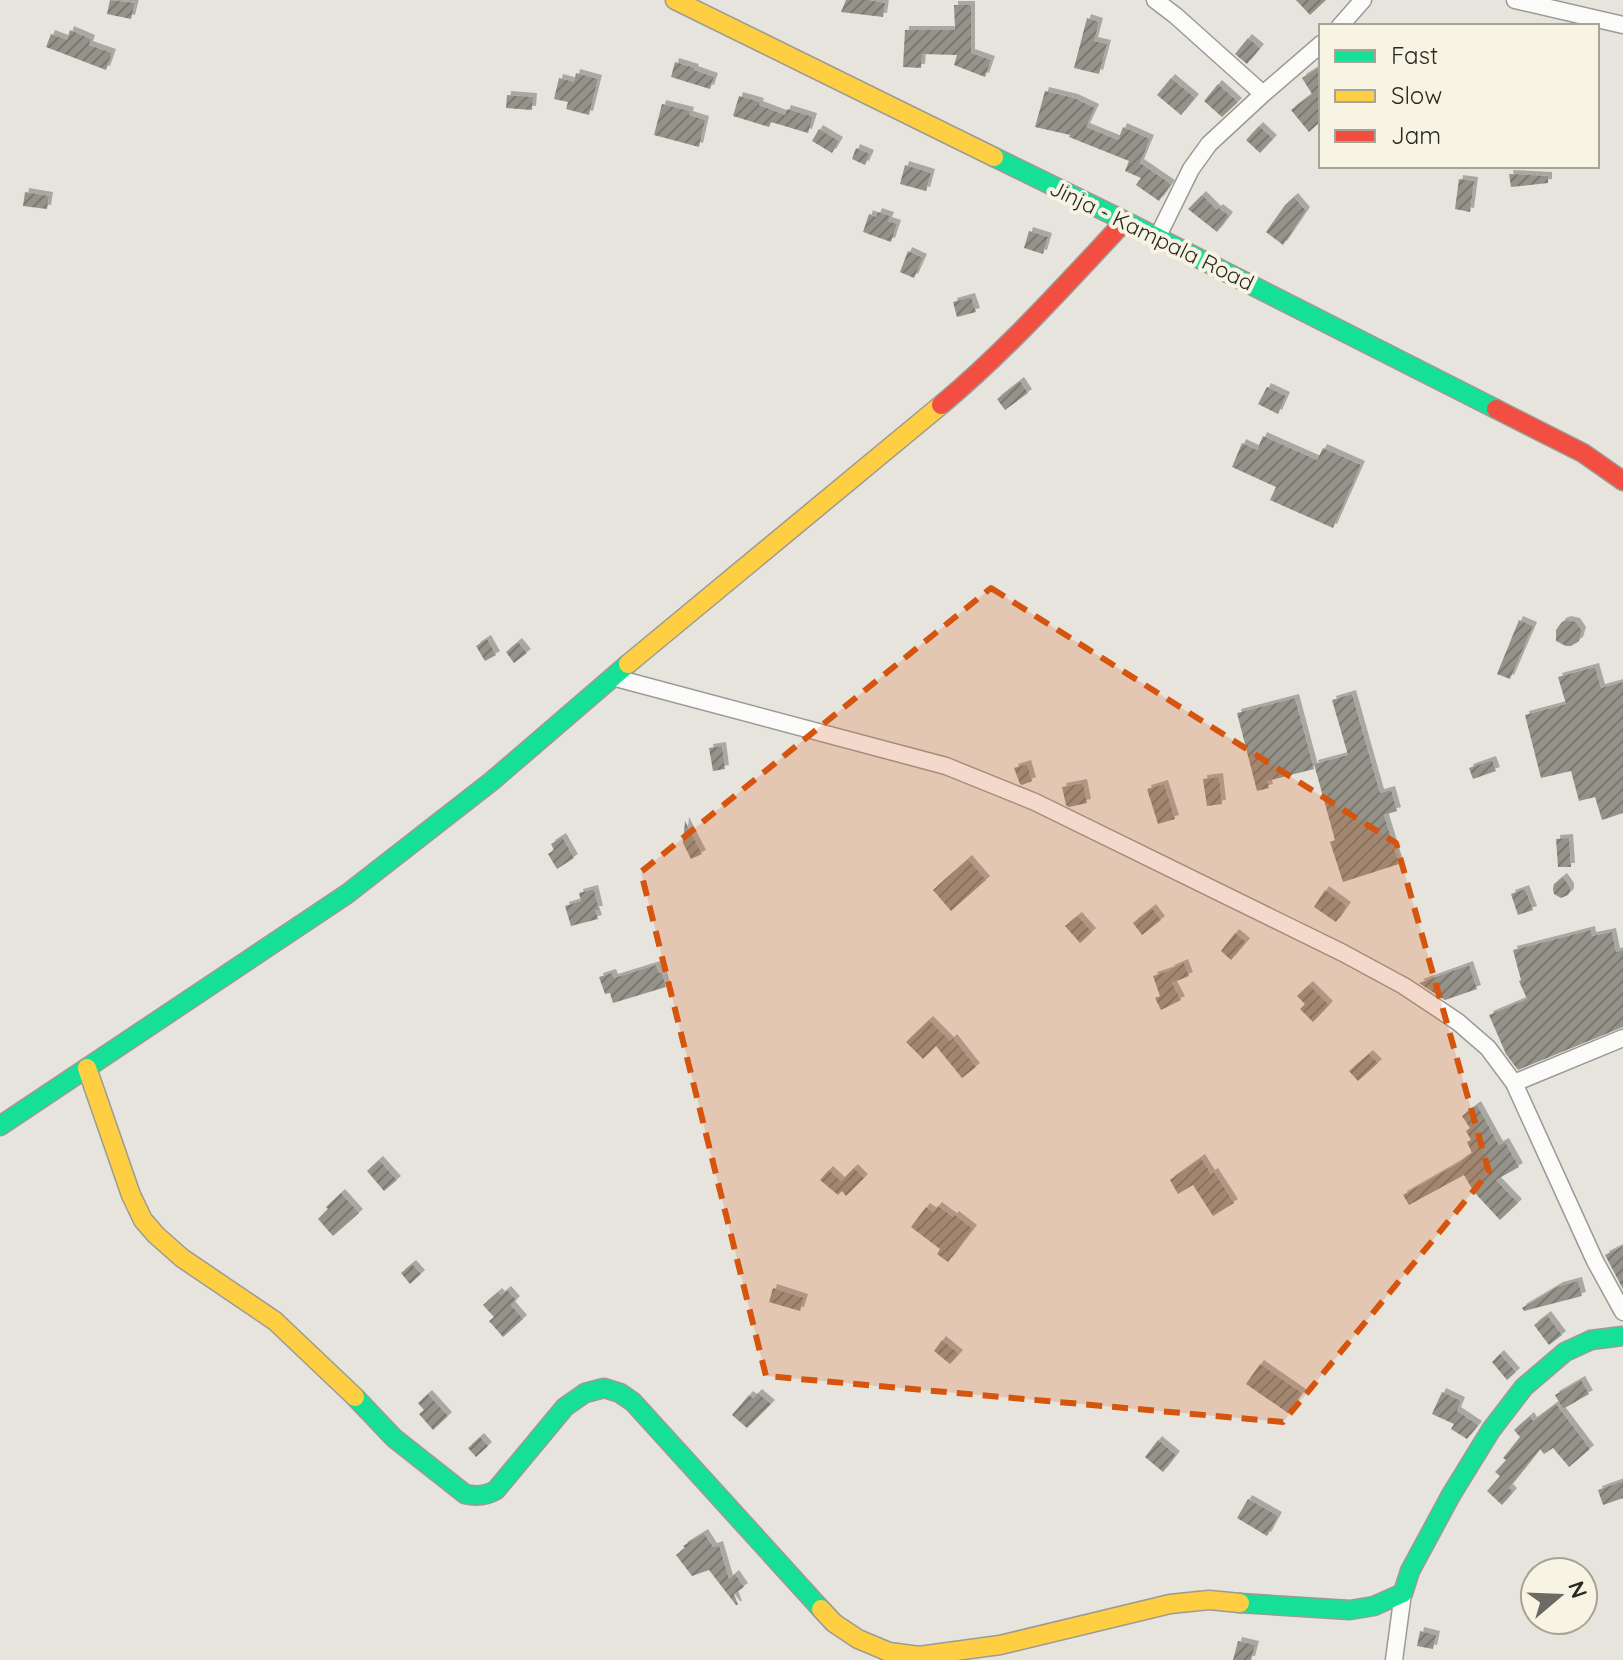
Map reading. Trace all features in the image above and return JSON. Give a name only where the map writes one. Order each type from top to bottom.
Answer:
[{"type":"main road","name":"Jinja - Kampala Road","points":[[675,0],[1309,312],[1583,453],[1623,481]]},
{"type":"main road","points":[[0,1126],[347,894],[492,781],[612,677],[987,365],[1125,221]]},
{"type":"main road","points":[[87,1068],[131,1195],[143,1220],[156,1235],[182,1258],[275,1321],[344,1385],[394,1438],[465,1494],[486,1496],[496,1490],[565,1407],[585,1393],[604,1388],[620,1393],[633,1402],[834,1623],[858,1639],[889,1652],[919,1656],[1000,1645],[1170,1604],[1209,1600],[1350,1610],[1374,1606],[1403,1593],[1410,1571],[1451,1495],[1491,1430],[1524,1387],[1565,1352],[1591,1340],[1623,1336]]},
{"type":"street","points":[[1155,0],[1263,94]]},
{"type":"street","points":[[1342,24],[1363,0]]},
{"type":"street","points":[[1515,0],[1623,25]]},
{"type":"street","points":[[1157,238],[1191,169],[1209,144],[1319,46]]},
{"type":"street","points":[[612,677],[946,766],[1035,802],[1404,986],[1458,1022],[1488,1048],[1514,1083],[1595,1261],[1623,1312]]},
{"type":"street","points":[[1514,1083],[1623,1038]]},
{"type":"street","points":[[1394,1660],[1403,1593]]},
{"type":"highlighted area","points":[[991,588],[1396,843],[1489,1172],[1283,1422],[766,1376],[641,872]]},
{"type":"building","points":[[110,0],[135,3],[131,19],[107,14]]},
{"type":"building","points":[[846,0],[885,3],[883,17],[841,12]]},
{"type":"building","points":[[1296,0],[1326,0],[1310,15]]},
{"type":"building","points":[[954,5],[971,5],[971,53],[991,60],[985,77],[954,65],[957,55],[922,54],[921,68],[903,67],[905,30],[955,30]]},
{"type":"building","points":[[1087,18],[1099,22],[1094,41],[1107,44],[1099,74],[1074,68]]},
{"type":"building","points":[[70,30],[91,39],[89,45],[112,53],[106,70],[46,47],[51,34],[67,40]]},
{"type":"building","points":[[1248,38],[1260,48],[1247,64],[1235,54]]},
{"type":"building","points":[[675,62],[714,77],[710,89],[671,77]]},
{"type":"building","points":[[1319,67],[1319,123],[1309,132],[1291,110],[1312,94],[1302,78]]},
{"type":"building","points":[[576,73],[598,79],[589,115],[566,109],[568,102],[554,99],[559,78],[574,82]]},
{"type":"building","points":[[1171,78],[1195,98],[1181,115],[1157,95]]},
{"type":"building","points":[[1218,84],[1238,102],[1222,117],[1204,101]]},
{"type":"building","points":[[1045,91],[1074,98],[1095,108],[1086,127],[1118,140],[1123,127],[1150,139],[1140,163],[1171,184],[1159,201],[1136,185],[1141,178],[1125,171],[1129,161],[1070,135],[1035,127]]},
{"type":"building","points":[[507,95],[533,97],[532,110],[506,108]]},
{"type":"building","points":[[739,96],[760,102],[759,105],[785,115],[787,109],[813,117],[808,133],[771,122],[769,127],[733,116]]},
{"type":"building","points":[[662,104],[690,111],[689,115],[705,120],[699,147],[654,135]]},
{"type":"building","points":[[1259,126],[1273,139],[1260,153],[1246,140]]},
{"type":"building","points":[[819,129],[839,141],[832,153],[812,141]]},
{"type":"building","points":[[856,148],[870,154],[865,165],[852,159]]},
{"type":"building","points":[[905,165],[931,173],[926,191],[900,184]]},
{"type":"building","points":[[1509,174],[1548,176],[1548,183],[1511,187]]},
{"type":"building","points":[[1459,179],[1474,181],[1470,212],[1455,209]]},
{"type":"building","points":[[25,192],[49,196],[47,209],[23,206]]},
{"type":"building","points":[[1202,195],[1217,210],[1219,208],[1229,216],[1217,232],[1188,209]]},
{"type":"building","points":[[1294,197],[1306,211],[1283,245],[1266,232]]},
{"type":"building","points":[[878,212],[890,216],[888,221],[897,224],[891,242],[863,232],[869,214],[876,217]]},
{"type":"building","points":[[1029,231],[1048,237],[1043,254],[1024,248]]},
{"type":"building","points":[[908,251],[923,258],[914,278],[900,272]]},
{"type":"building","points":[[971,297],[976,312],[957,317],[953,302]]},
{"type":"building","points":[[1020,381],[1028,393],[1005,410],[997,399]]},
{"type":"building","points":[[1267,387],[1286,396],[1278,414],[1258,404]]},
{"type":"building","points":[[1263,436],[1317,460],[1323,448],[1361,465],[1333,528],[1270,500],[1276,487],[1232,467],[1242,443],[1257,450]]},
{"type":"building","points":[[1519,620],[1533,626],[1510,679],[1497,674]]},
{"type":"building","points":[[1567,620],[1576,622],[1582,631],[1579,641],[1571,646],[1556,641],[1556,630]]},
{"type":"building","points":[[487,639],[496,655],[485,661],[476,646]]},
{"type":"building","points":[[518,642],[527,653],[514,663],[506,652]]},
{"type":"building","points":[[1595,667],[1601,688],[1623,682],[1623,813],[1602,820],[1595,797],[1579,801],[1571,771],[1541,778],[1525,715],[1566,704],[1558,677]]},
{"type":"building","points":[[1352,694],[1380,793],[1391,790],[1397,811],[1384,815],[1399,864],[1343,882],[1330,842],[1335,840],[1314,764],[1348,755],[1332,700]]},
{"type":"building","points":[[1295,698],[1314,769],[1267,781],[1269,788],[1257,791],[1237,713]]},
{"type":"building","points":[[722,746],[725,769],[713,771],[709,748]]},
{"type":"building","points":[[1492,760],[1496,771],[1473,779],[1469,768]]},
{"type":"building","points":[[1027,764],[1032,781],[1022,785],[1014,768]]},
{"type":"building","points":[[1219,777],[1222,804],[1207,806],[1203,779]]},
{"type":"building","points":[[1083,783],[1087,803],[1066,805],[1062,787]]},
{"type":"building","points":[[1164,784],[1175,819],[1158,824],[1147,789]]},
{"type":"building","points":[[685,821],[702,854],[691,859],[683,843]]},
{"type":"building","points":[[562,837],[574,858],[557,869],[548,854],[554,850],[551,844]]},
{"type":"building","points":[[1569,838],[1571,867],[1558,867],[1556,839]]},
{"type":"building","points":[[968,859],[986,880],[951,911],[933,890]]},
{"type":"building","points":[[1563,877],[1570,892],[1561,898],[1554,894],[1553,889],[1554,884]]},
{"type":"building","points":[[594,889],[598,919],[571,926],[565,906],[581,901],[579,893]]},
{"type":"building","points":[[1525,889],[1533,910],[1518,915],[1511,894]]},
{"type":"building","points":[[1325,890],[1347,906],[1336,922],[1314,907]]},
{"type":"building","points":[[1152,908],[1161,920],[1142,935],[1133,923]]},
{"type":"building","points":[[1078,916],[1092,932],[1080,943],[1065,926]]},
{"type":"building","points":[[1591,930],[1592,936],[1612,932],[1616,952],[1623,950],[1623,1027],[1518,1070],[1506,1054],[1489,1015],[1527,999],[1519,981],[1513,950]]},
{"type":"building","points":[[1235,933],[1246,942],[1231,960],[1221,951]]},
{"type":"building","points":[[1184,963],[1189,976],[1172,983],[1181,1000],[1161,1010],[1155,998],[1160,996],[1153,976]]},
{"type":"building","points":[[656,965],[666,987],[613,1003],[610,993],[605,994],[599,977],[612,973],[614,978]]},
{"type":"building","points":[[1469,965],[1477,989],[1445,1000],[1419,983]]},
{"type":"building","points":[[1309,985],[1329,1005],[1313,1022],[1300,1009],[1305,1004],[1297,996]]},
{"type":"building","points":[[929,1020],[950,1041],[953,1038],[976,1067],[962,1078],[936,1046],[923,1059],[906,1042]]},
{"type":"building","points":[[1369,1054],[1378,1063],[1358,1081],[1349,1071]]},
{"type":"building","points":[[1477,1105],[1499,1145],[1505,1142],[1519,1167],[1496,1180],[1518,1203],[1500,1220],[1474,1192],[1464,1175],[1409,1205],[1403,1195],[1472,1153],[1467,1142],[1471,1140],[1466,1131],[1470,1128],[1462,1116]]},
{"type":"building","points":[[1201,1158],[1234,1203],[1213,1216],[1193,1185],[1178,1194],[1170,1180]]},
{"type":"building","points":[[379,1160],[397,1180],[384,1191],[367,1171]]},
{"type":"building","points":[[854,1168],[864,1178],[846,1196],[842,1191],[838,1195],[820,1180],[829,1170],[841,1181]]},
{"type":"building","points":[[341,1193],[359,1213],[333,1236],[318,1219]]},
{"type":"building","points":[[938,1206],[973,1229],[948,1262],[937,1254],[940,1249],[911,1227],[926,1207],[933,1212]]},
{"type":"building","points":[[1623,1246],[1623,1289],[1605,1255]]},
{"type":"building","points":[[412,1264],[421,1274],[410,1284],[401,1273]]},
{"type":"building","points":[[1578,1281],[1582,1296],[1524,1311],[1522,1308],[1559,1286]]},
{"type":"building","points":[[773,1288],[804,1298],[800,1311],[769,1302]]},
{"type":"building","points":[[507,1290],[516,1300],[511,1305],[523,1319],[503,1337],[489,1321],[494,1317],[483,1305],[498,1292],[501,1295]]},
{"type":"building","points":[[1547,1315],[1562,1335],[1549,1345],[1534,1325]]},
{"type":"building","points":[[942,1340],[959,1354],[950,1364],[934,1351]]},
{"type":"building","points":[[1500,1354],[1516,1372],[1507,1380],[1492,1362]]},
{"type":"building","points":[[1260,1364],[1302,1393],[1288,1413],[1246,1384]]},
{"type":"building","points":[[1581,1380],[1589,1394],[1563,1409],[1555,1395]]},
{"type":"building","points":[[1442,1392],[1461,1401],[1457,1411],[1478,1425],[1467,1439],[1451,1429],[1454,1424],[1432,1414]]},
{"type":"building","points":[[758,1393],[771,1404],[747,1428],[732,1415],[749,1395],[753,1398]]},
{"type":"building","points":[[428,1394],[448,1416],[433,1430],[419,1414],[424,1410],[418,1403]]},
{"type":"building","points":[[1556,1404],[1590,1449],[1569,1467],[1553,1448],[1544,1454],[1540,1449],[1509,1488],[1513,1492],[1502,1505],[1487,1491],[1500,1476],[1495,1472],[1506,1460],[1503,1458],[1520,1437],[1514,1430],[1530,1416],[1533,1421]]},
{"type":"building","points":[[480,1437],[488,1446],[476,1457],[468,1448]]},
{"type":"building","points":[[1158,1440],[1176,1455],[1163,1472],[1145,1457]]},
{"type":"building","points":[[1623,1481],[1623,1498],[1603,1505],[1598,1490]]},
{"type":"building","points":[[1248,1499],[1278,1516],[1267,1536],[1237,1518]]},
{"type":"building","points":[[704,1533],[713,1547],[719,1545],[729,1579],[735,1574],[744,1587],[734,1594],[738,1605],[709,1570],[692,1576],[676,1555],[685,1548],[683,1546]]},
{"type":"building","points":[[1420,1631],[1436,1635],[1433,1649],[1417,1646]]},
{"type":"building","points":[[1238,1641],[1255,1645],[1251,1660],[1233,1660]]},
{"type":"traffic: fast","points":[[994,157],[1496,409]]},
{"type":"traffic: fast","points":[[0,1126],[347,894],[492,781],[628,664]]},
{"type":"traffic: fast","points":[[1240,1603],[1350,1610],[1374,1606],[1403,1593],[1410,1571],[1451,1495],[1491,1430],[1524,1387],[1565,1352],[1591,1340],[1623,1336]]},
{"type":"traffic: fast","points":[[355,1397],[394,1438],[465,1494],[477,1496],[496,1490],[565,1407],[585,1393],[604,1388],[620,1393],[633,1402],[821,1609]]},
{"type":"traffic: slow","points":[[675,0],[994,157]]},
{"type":"traffic: slow","points":[[628,664],[941,405]]},
{"type":"traffic: slow","points":[[87,1068],[131,1195],[143,1220],[182,1258],[275,1321],[355,1397]]},
{"type":"traffic: slow","points":[[821,1609],[834,1623],[858,1639],[889,1652],[919,1656],[1000,1645],[1170,1604],[1209,1600],[1240,1603]]},
{"type":"traffic: jam","points":[[941,405],[1013,339],[1125,221]]},
{"type":"traffic: jam","points":[[1496,409],[1583,453],[1623,481]]}]
